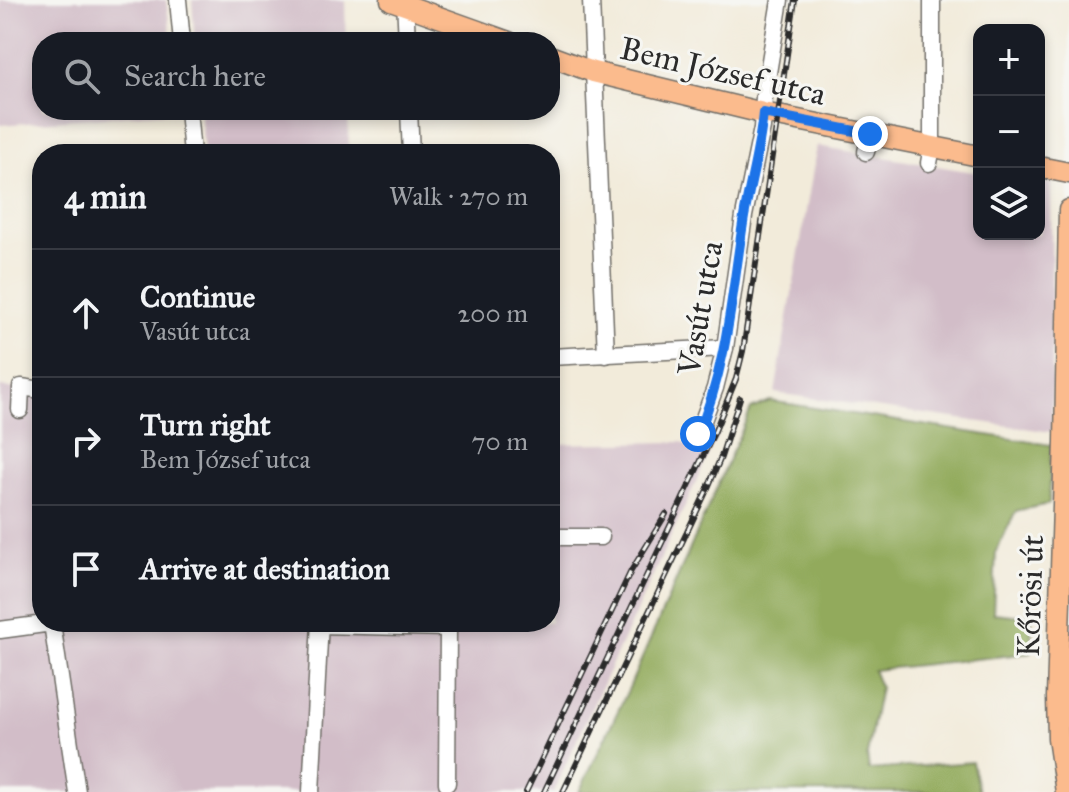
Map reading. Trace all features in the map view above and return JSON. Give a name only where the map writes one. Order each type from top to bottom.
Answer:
[{"type":"main road","points":[[401,2],[482,32]]},
{"type":"main road","name":"Bem József utca","points":[[560,60],[593,72],[763,113],[868,143],[930,155],[973,156]]},
{"type":"main road","points":[[1044,168],[1069,173]]},
{"type":"main road","name":"Kőrösi út","points":[[1066,792],[1062,771],[1069,210]]},
{"type":"street","points":[[178,0],[181,32]]},
{"type":"street","points":[[591,0],[606,355]]},
{"type":"street","name":"Vasút utca","points":[[698,434],[715,388],[725,348],[780,0]]},
{"type":"street","points":[[930,155],[932,0]]},
{"type":"street","points":[[401,2],[406,32]]},
{"type":"street","points":[[189,120],[191,144]]},
{"type":"street","points":[[409,120],[411,144]]},
{"type":"street","points":[[560,357],[725,348]]},
{"type":"street","points":[[20,410],[21,387],[32,389]]},
{"type":"street","points":[[560,537],[601,537]]},
{"type":"street","points":[[0,630],[32,626]]},
{"type":"street","points":[[53,632],[77,792]]},
{"type":"street","points":[[311,792],[320,632]]},
{"type":"street","points":[[447,783],[448,632]]},
{"type":"shaded area","points":[[0,0],[166,0],[171,32],[32,32],[32,120],[65,120],[0,125]]},
{"type":"shaded area","points":[[192,0],[345,0],[346,32],[194,32]]},
{"type":"shaded area","points":[[201,120],[348,120],[349,144],[203,144]]},
{"type":"shaded area","points":[[817,146],[973,172],[973,240],[1045,240],[1045,183],[1051,184],[1052,432],[775,393]]},
{"type":"shaded area","points":[[0,387],[32,391],[32,632],[560,632],[560,444],[681,442],[699,449],[710,430],[718,434],[553,792],[0,792]]},
{"type":"green space","points":[[770,401],[1051,445],[1049,504],[1016,511],[996,551],[993,613],[1032,617],[1031,653],[873,670],[880,687],[867,755],[869,770],[972,762],[979,792],[579,792],[629,688],[751,409]]},
{"type":"railway","points":[[544,792],[714,433],[736,379],[743,351],[795,0]]},
{"type":"railway","points":[[563,792],[707,490],[740,398]]},
{"type":"railway","points":[[526,792],[631,571],[666,514]]},
{"type":"route","points":[[698,434],[709,408],[725,348],[763,113],[870,134]]}]
